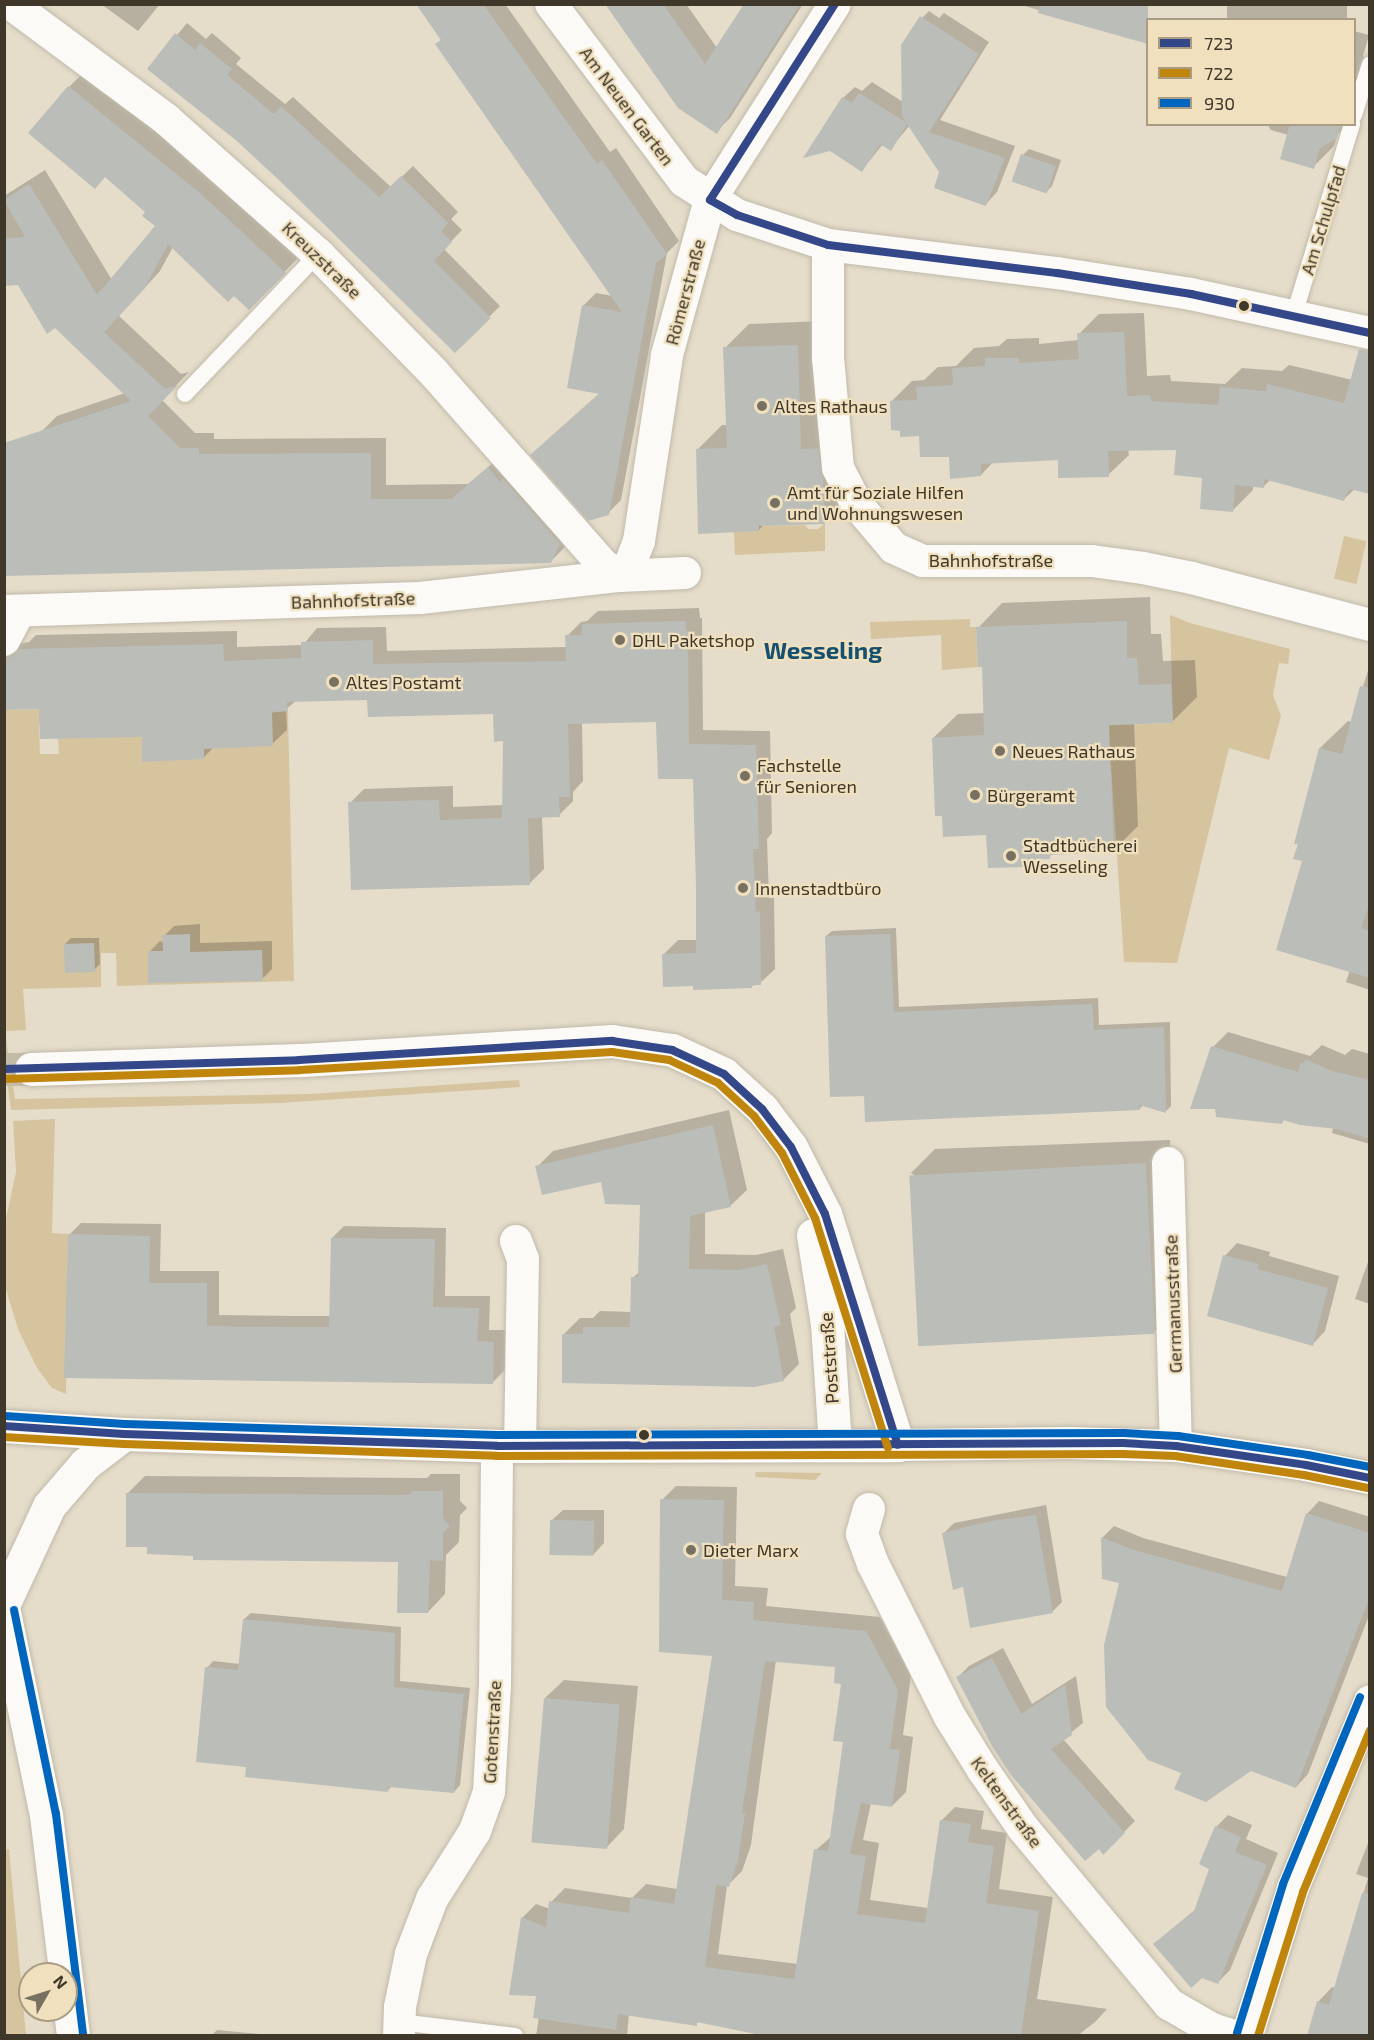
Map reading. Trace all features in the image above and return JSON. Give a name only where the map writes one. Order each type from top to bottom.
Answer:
[{"type":"street","name":"Kreuzstraße","points":[[11,4],[167,120],[318,254],[435,373],[595,555],[611,571],[620,576]]},
{"type":"street","name":"Am Neuen Garten","points":[[551,4],[684,181],[710,200],[737,215],[828,245],[1065,274],[1191,294],[1370,333]]},
{"type":"street","name":"Römerstraße","points":[[620,576],[629,567],[639,541],[667,355],[710,200],[835,4]]},
{"type":"street","name":"Bahnhofstraße","points":[[828,245],[828,358],[838,468],[845,485],[866,518],[894,548],[924,561],[1092,561],[1192,578],[1370,625]]},
{"type":"street","name":"Bahnhofstraße","points":[[4,640],[12,612],[420,598],[620,576],[686,573]]},
{"type":"street","name":"Poststraße","points":[[32,1070],[299,1060],[612,1041],[672,1050],[724,1074],[762,1109],[791,1147],[825,1214],[898,1444]]},
{"type":"street","name":"Germanusstraße","points":[[1168,1163],[1176,1446]]},
{"type":"street","name":"Poststraße","points":[[800,1166],[822,1277],[835,1445]]},
{"type":"street","name":"Gotenstraße","points":[[399,2029],[411,1954],[432,1899],[475,1831],[489,1792],[509,1445],[523,1259],[516,1240]]},
{"type":"street","points":[[4,1426],[124,1434],[509,1445],[1068,1443],[1176,1446],[1306,1465],[1370,1479]]},
{"type":"street","points":[[4,1603],[49,1506],[85,1464],[124,1434]]},
{"type":"street","name":"Keltenstraße","points":[[869,1509],[862,1534],[873,1564],[950,1717],[983,1770],[1023,1828],[1169,2004],[1216,2033]]},
{"type":"street","points":[[4,1612],[46,1815],[73,2036]]},
{"type":"street","points":[[1247,2036],[1293,1888],[1370,1701]]},
{"type":"lane","points":[[1356,109],[1370,64]]},
{"type":"lane","name":"Am Schulpfad","points":[[1294,315],[1351,126]]},
{"type":"lane","points":[[185,394],[318,254]]},
{"type":"lane","points":[[399,2029],[515,2036]]},
{"type":"shaded area","points":[[825,523],[825,551],[735,555],[734,532],[759,531],[759,526],[805,525],[808,529],[818,529]]},
{"type":"shaded area","points":[[1344,536],[1366,541],[1357,584],[1334,579]]},
{"type":"shaded area","points":[[1170,615],[1190,623],[1290,649],[1288,664],[1279,663],[1273,695],[1281,716],[1269,760],[1229,748],[1177,963],[1124,962],[1111,765],[1067,727],[1173,723]]},
{"type":"shaded area","points":[[970,619],[970,627],[976,627],[978,667],[942,670],[941,635],[871,639],[870,622]]},
{"type":"shaded area","points":[[49,709],[39,726],[40,754],[59,754],[58,738],[288,711],[294,981],[117,986],[116,953],[101,953],[101,987],[23,989],[26,1030],[5,1031],[15,1099],[310,1094],[519,1080],[520,1087],[279,1103],[11,1110],[4,1059],[4,710]]},
{"type":"shaded area","points":[[55,1119],[52,1233],[68,1234],[66,1394],[52,1388],[37,1368],[18,1329],[5,1286],[5,1223],[16,1172],[13,1121]]},
{"type":"shaded area","points":[[755,1472],[822,1473],[815,1480],[756,1477]]},
{"type":"shaded area","points":[[9,1849],[19,1962],[18,2022],[25,2022],[26,2035],[5,2035],[4,1850]]},
{"type":"building","points":[[416,4],[483,4],[597,164],[602,160],[667,254],[656,263],[609,515],[588,521],[530,455],[599,394],[567,388],[582,305],[622,312],[435,44],[441,40]]},
{"type":"building","points":[[605,4],[663,4],[705,64],[744,4],[800,4],[717,134],[678,108]]},
{"type":"building","points":[[1040,4],[1148,4],[1146,43],[1038,13]]},
{"type":"building","points":[[920,16],[979,54],[929,132],[1005,158],[986,206],[934,188],[939,172],[907,124],[891,151],[880,144],[862,172],[830,151],[803,158],[842,97],[852,103],[859,93],[907,123],[902,116],[901,45]]},
{"type":"building","points":[[175,33],[195,50],[200,43],[232,69],[227,75],[274,114],[281,106],[379,197],[401,176],[448,223],[441,231],[452,242],[434,261],[491,318],[455,353],[238,142],[147,69]]},
{"type":"building","points":[[68,86],[201,194],[286,273],[249,310],[234,296],[228,302],[168,244],[145,288],[104,332],[165,389],[178,385],[148,416],[180,448],[199,448],[199,454],[371,453],[371,499],[451,499],[488,467],[500,482],[503,479],[560,544],[551,563],[4,576],[4,443],[131,401],[55,328],[47,334],[18,285],[4,286],[4,239],[25,237],[4,200],[29,184],[97,295],[155,226],[142,216],[145,212],[105,177],[95,189],[28,133]]},
{"type":"building","points":[[1289,126],[1340,126],[1336,139],[1320,148],[1314,169],[1280,159]]},
{"type":"building","points":[[1021,154],[1056,166],[1047,193],[1012,181]]},
{"type":"building","points":[[1124,332],[1127,396],[1150,395],[1151,401],[1218,405],[1220,387],[1266,391],[1267,384],[1344,403],[1359,349],[1370,351],[1370,494],[1349,489],[1344,501],[1264,479],[1264,488],[1235,485],[1233,512],[1200,509],[1202,478],[1174,475],[1176,450],[1108,451],[1109,477],[1058,478],[1058,460],[981,464],[981,476],[950,479],[949,457],[920,457],[919,436],[900,437],[900,431],[891,430],[890,401],[917,400],[916,387],[953,385],[952,368],[985,366],[985,358],[1019,358],[1019,363],[1079,359],[1077,333]]},
{"type":"building","points":[[798,345],[801,449],[818,448],[823,478],[825,524],[759,526],[759,531],[698,534],[696,449],[727,448],[723,347]]},
{"type":"building","points":[[686,621],[689,744],[756,745],[759,849],[753,849],[756,912],[760,911],[761,985],[752,985],[752,988],[693,990],[693,986],[663,987],[662,954],[696,953],[696,888],[693,779],[658,779],[656,722],[568,724],[570,797],[559,797],[560,817],[528,818],[530,885],[351,890],[348,802],[439,800],[440,820],[502,818],[503,741],[494,742],[493,714],[368,717],[367,700],[287,702],[288,711],[272,712],[273,746],[204,749],[204,759],[142,762],[142,737],[40,739],[39,709],[4,710],[4,658],[13,656],[20,649],[223,644],[224,661],[301,658],[301,642],[373,640],[373,664],[566,661],[565,635],[582,635],[582,624]]},
{"type":"building","name":"Neues Rathaus","points":[[1127,621],[1127,658],[1137,658],[1139,685],[1171,684],[1173,723],[1109,725],[1114,852],[1050,855],[1050,859],[1022,860],[1023,867],[988,868],[986,835],[943,837],[942,816],[935,816],[932,738],[984,735],[982,667],[978,667],[976,627]]},
{"type":"building","points":[[1360,686],[1370,688],[1370,902],[1361,928],[1370,931],[1370,978],[1276,950],[1302,861],[1293,859],[1298,844],[1294,844],[1319,748],[1342,754]]},
{"type":"building","points":[[190,934],[190,952],[262,950],[263,981],[148,983],[148,951],[163,951],[162,935]]},
{"type":"building","points":[[890,934],[894,1012],[1092,1004],[1094,1030],[1164,1027],[1166,1113],[1139,1105],[1140,1110],[865,1122],[864,1096],[830,1097],[825,936]]},
{"type":"building","points":[[94,943],[95,972],[65,973],[64,944]]},
{"type":"building","points":[[1211,1046],[1298,1072],[1301,1062],[1304,1063],[1305,1059],[1332,1071],[1370,1080],[1370,1139],[1337,1129],[1300,1125],[1283,1120],[1282,1124],[1216,1117],[1215,1109],[1190,1109]]},
{"type":"building","points":[[713,1125],[731,1207],[690,1216],[689,1269],[739,1270],[767,1264],[781,1325],[774,1327],[784,1381],[754,1387],[562,1383],[562,1334],[583,1334],[583,1327],[630,1327],[631,1277],[638,1277],[640,1205],[605,1204],[601,1182],[542,1195],[535,1166]]},
{"type":"building","points":[[1146,1163],[1155,1334],[918,1346],[909,1175]]},
{"type":"building","points":[[68,1234],[150,1236],[149,1283],[207,1283],[207,1326],[329,1327],[331,1238],[435,1239],[433,1307],[479,1308],[477,1341],[494,1342],[493,1384],[64,1378]]},
{"type":"building","points":[[1223,1255],[1259,1264],[1257,1269],[1328,1288],[1313,1346],[1207,1316]]},
{"type":"building","points":[[412,1491],[443,1491],[443,1518],[450,1526],[443,1533],[443,1561],[430,1560],[428,1613],[397,1613],[398,1562],[193,1560],[193,1556],[147,1554],[147,1547],[126,1547],[126,1493],[399,1495],[411,1494]]},
{"type":"building","points":[[660,1499],[724,1500],[722,1600],[754,1602],[753,1620],[866,1631],[898,1690],[890,1749],[900,1750],[892,1807],[861,1803],[850,1854],[866,1856],[857,1914],[925,1923],[940,1820],[971,1824],[968,1842],[994,1846],[986,1903],[1039,1911],[1021,2036],[765,2036],[697,2022],[697,2026],[618,2014],[616,2030],[533,2018],[536,1996],[509,1995],[521,1917],[546,1927],[549,1901],[629,1913],[631,1897],[674,1904],[712,1656],[659,1652]],"holes":[[[765,1661],[835,1667],[834,1683],[841,1684],[833,1741],[843,1742],[828,1851],[814,1849],[794,1979],[705,1967],[716,1885],[729,1887],[738,1860],[745,1813],[742,1813]]]},
{"type":"building","points":[[1306,1513],[1370,1533],[1370,1596],[1296,1788],[1251,1771],[1206,1802],[1174,1789],[1181,1773],[1148,1760],[1106,1707],[1104,1645],[1119,1583],[1102,1579],[1101,1537],[1131,1549],[1282,1591]]},
{"type":"building","points":[[1036,1515],[1053,1613],[970,1628],[963,1587],[953,1590],[942,1533],[991,1521]]},
{"type":"building","points":[[550,1520],[594,1521],[593,1556],[549,1555]]},
{"type":"building","points":[[243,1619],[395,1633],[394,1687],[464,1694],[454,1793],[389,1787],[388,1792],[245,1777],[246,1767],[196,1762],[205,1667],[238,1670]]},
{"type":"building","points":[[992,1658],[1021,1714],[1065,1685],[1072,1735],[1051,1749],[1125,1833],[1103,1855],[1099,1849],[1085,1861],[1011,1775],[992,1746],[956,1677]]},
{"type":"building","points":[[544,1698],[620,1705],[607,1849],[531,1842]]},
{"type":"building","points":[[1215,1826],[1241,1837],[1235,1852],[1267,1865],[1218,1984],[1202,1978],[1191,1988],[1153,1944],[1194,1911],[1209,1869],[1199,1864]]},
{"type":"building","points":[[1362,1893],[1370,1894],[1370,2036],[1307,2036],[1317,2001],[1329,2005]]},
{"type":"tunnel","points":[[4,1069],[31,1069]]},
{"type":"transit line","name":"723","points":[[710,200],[835,4]]},
{"type":"transit line","name":"723","points":[[710,200],[737,215],[828,245],[1057,273],[1191,294],[1370,333]]},
{"type":"transit line","name":"723","points":[[4,1069],[299,1060],[612,1041],[672,1050],[724,1074],[762,1109],[791,1147],[825,1214],[898,1445]]},
{"type":"transit line","name":"722","points":[[4,1079],[300,1070],[612,1052],[669,1060],[718,1083],[754,1116],[782,1153],[815,1218],[888,1448]]},
{"type":"transit line","name":"930","points":[[5,1416],[125,1424],[497,1435],[1124,1433],[1178,1436],[1308,1455],[1370,1467]]},
{"type":"transit line","name":"723","points":[[4,1426],[124,1434],[497,1446],[1123,1443],[1176,1446],[1306,1465],[1370,1478]]},
{"type":"transit line","name":"722","points":[[4,1437],[124,1444],[497,1456],[1123,1454],[1175,1456],[1304,1475],[1368,1488]]},
{"type":"transit line","name":"930","points":[[14,1610],[56,1814],[83,2035]]},
{"type":"transit line","name":"930","points":[[1237,2033],[1283,1884],[1360,1697]]},
{"type":"transit line","name":"722","points":[[1258,2036],[1303,1892],[1370,1730]]},
{"type":"place","name":"Altes Rathaus","points":[[762,406]]},
{"type":"place","name":"Amt für Soziale Hilfen und Wohnungswesen","points":[[775,503]]},
{"type":"place","name":"DHL Paketshop","points":[[620,640]]},
{"type":"place","name":"Altes Postamt","points":[[334,682]]},
{"type":"place","name":"Neues Rathaus","points":[[1000,751]]},
{"type":"place","name":"Fachstelle für Senioren","points":[[745,776]]},
{"type":"place","name":"Bürgeramt","points":[[975,795]]},
{"type":"place","name":"Stadtbücherei Wesseling","points":[[1011,856]]},
{"type":"place","name":"Innenstadtbüro","points":[[743,888]]},
{"type":"place","name":"Dieter Marx","points":[[691,1550]]},
{"type":"district","name":"Wesseling","points":[[823,650]]}]
